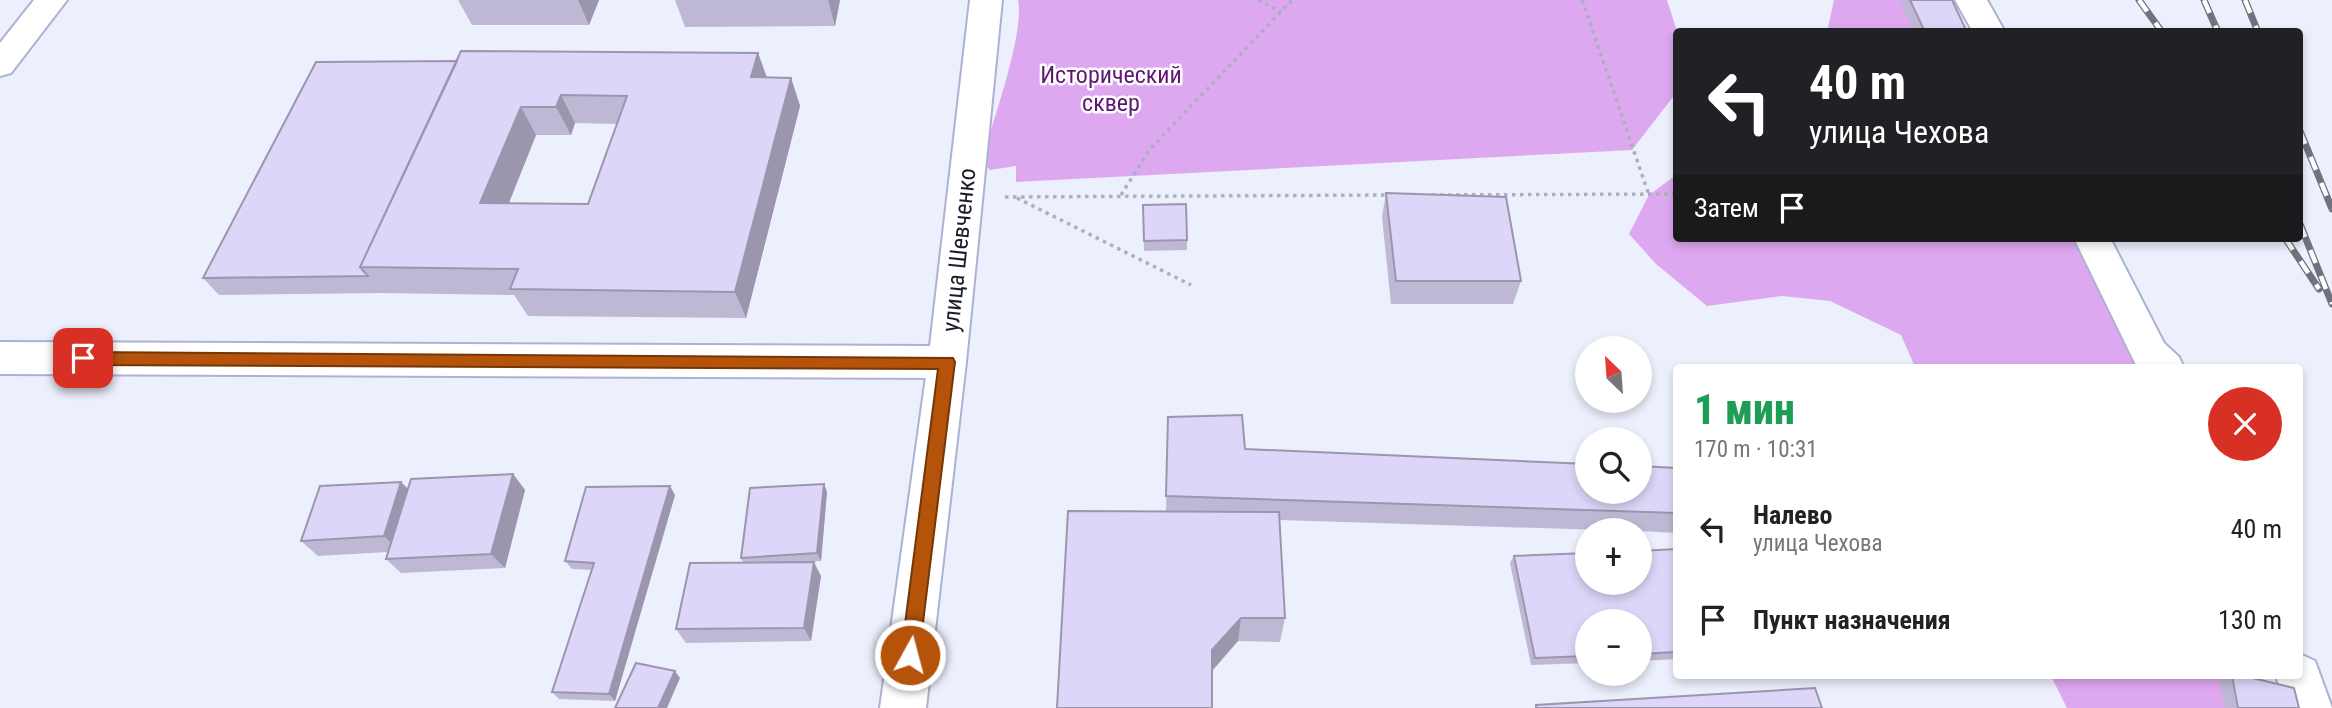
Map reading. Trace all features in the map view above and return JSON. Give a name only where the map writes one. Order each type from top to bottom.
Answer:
[{"type":"main road","points":[[0,65],[51,0]]},
{"type":"main road","name":"улица Шевченко","points":[[904,708],[947,362],[986,0]]},
{"type":"main road","points":[[1971,0],[1987,28]]},
{"type":"main road","points":[[2094,242],[2150,354],[2161,364]]},
{"type":"main road","points":[[0,358],[947,362]]},
{"type":"main road","points":[[2300,679],[2309,708]]},
{"type":"path","points":[[1258,0],[1281,12]]},
{"type":"path","points":[[1121,195],[1150,149],[1292,0]]},
{"type":"path","points":[[1582,0],[1649,195]]},
{"type":"path","points":[[1427,195],[1673,194]]},
{"type":"path","points":[[965,197],[1399,195]]},
{"type":"path","points":[[1015,197],[1191,285]]},
{"type":"green space","name":"Исторический сквер","points":[[1018,0],[1667,0],[1676,28],[1673,28],[1673,97],[1632,150],[1016,182],[1016,166],[990,170],[982,160],[1012,55],[1019,15]]},
{"type":"green space","points":[[1834,0],[1918,0],[1936,28],[1828,28]]},
{"type":"green space","points":[[1673,177],[1673,242],[2094,242],[2163,364],[1914,364],[1901,335],[1830,301],[1782,296],[1707,306],[1656,264],[1629,234],[1649,195]]},
{"type":"green space","points":[[2052,679],[2263,679],[2257,708],[2067,708]]},
{"type":"building","points":[[1910,0],[1952,0],[1965,28],[1923,28]]},
{"type":"building","points":[[461,51],[758,53],[751,77],[791,78],[735,292],[510,289],[518,269],[360,267]],"holes":[[[561,95],[627,96],[588,204],[480,203],[521,107],[556,107]]]},
{"type":"building","points":[[457,61],[360,267],[368,276],[203,278],[316,62]]},
{"type":"building","points":[[1386,193],[1506,197],[1521,281],[1396,281]]},
{"type":"building","points":[[1186,204],[1187,240],[1144,241],[1143,205]]},
{"type":"building","points":[[1242,415],[1245,449],[1575,463],[1575,504],[1652,504],[1652,467],[1673,468],[1673,513],[1166,496],[1168,417]]},
{"type":"building","points":[[513,474],[491,554],[386,559],[411,479]]},
{"type":"building","points":[[401,482],[384,536],[301,541],[320,486]]},
{"type":"building","points":[[824,484],[817,553],[741,558],[750,488]]},
{"type":"building","points":[[670,486],[609,694],[552,692],[594,563],[565,561],[586,487]]},
{"type":"building","points":[[1068,511],[1279,512],[1285,618],[1241,618],[1212,650],[1212,708],[1057,708]]},
{"type":"building","points":[[1673,549],[1673,652],[1652,653],[1652,609],[1575,609],[1575,656],[1535,658],[1514,556],[1575,553],[1575,595],[1652,595],[1652,550]]},
{"type":"building","points":[[814,562],[804,628],[676,629],[690,563]]},
{"type":"building","points":[[636,663],[675,671],[658,708],[615,708]]},
{"type":"building","points":[[2233,679],[2256,679],[2294,688],[2299,708],[2238,708]]},
{"type":"building","points":[[1815,688],[1822,708],[1536,708],[1536,705]]},
{"type":"railway","points":[[2139,0],[2159,28]]},
{"type":"railway","points":[[2204,0],[2216,28]]},
{"type":"railway","points":[[2245,0],[2256,28]]},
{"type":"railway","points":[[2303,138],[2332,209]]},
{"type":"railway","points":[[2303,232],[2332,304]]},
{"type":"railway","points":[[2288,242],[2319,289]]},
{"type":"route","points":[[83,358],[947,362],[910,655]]}]
